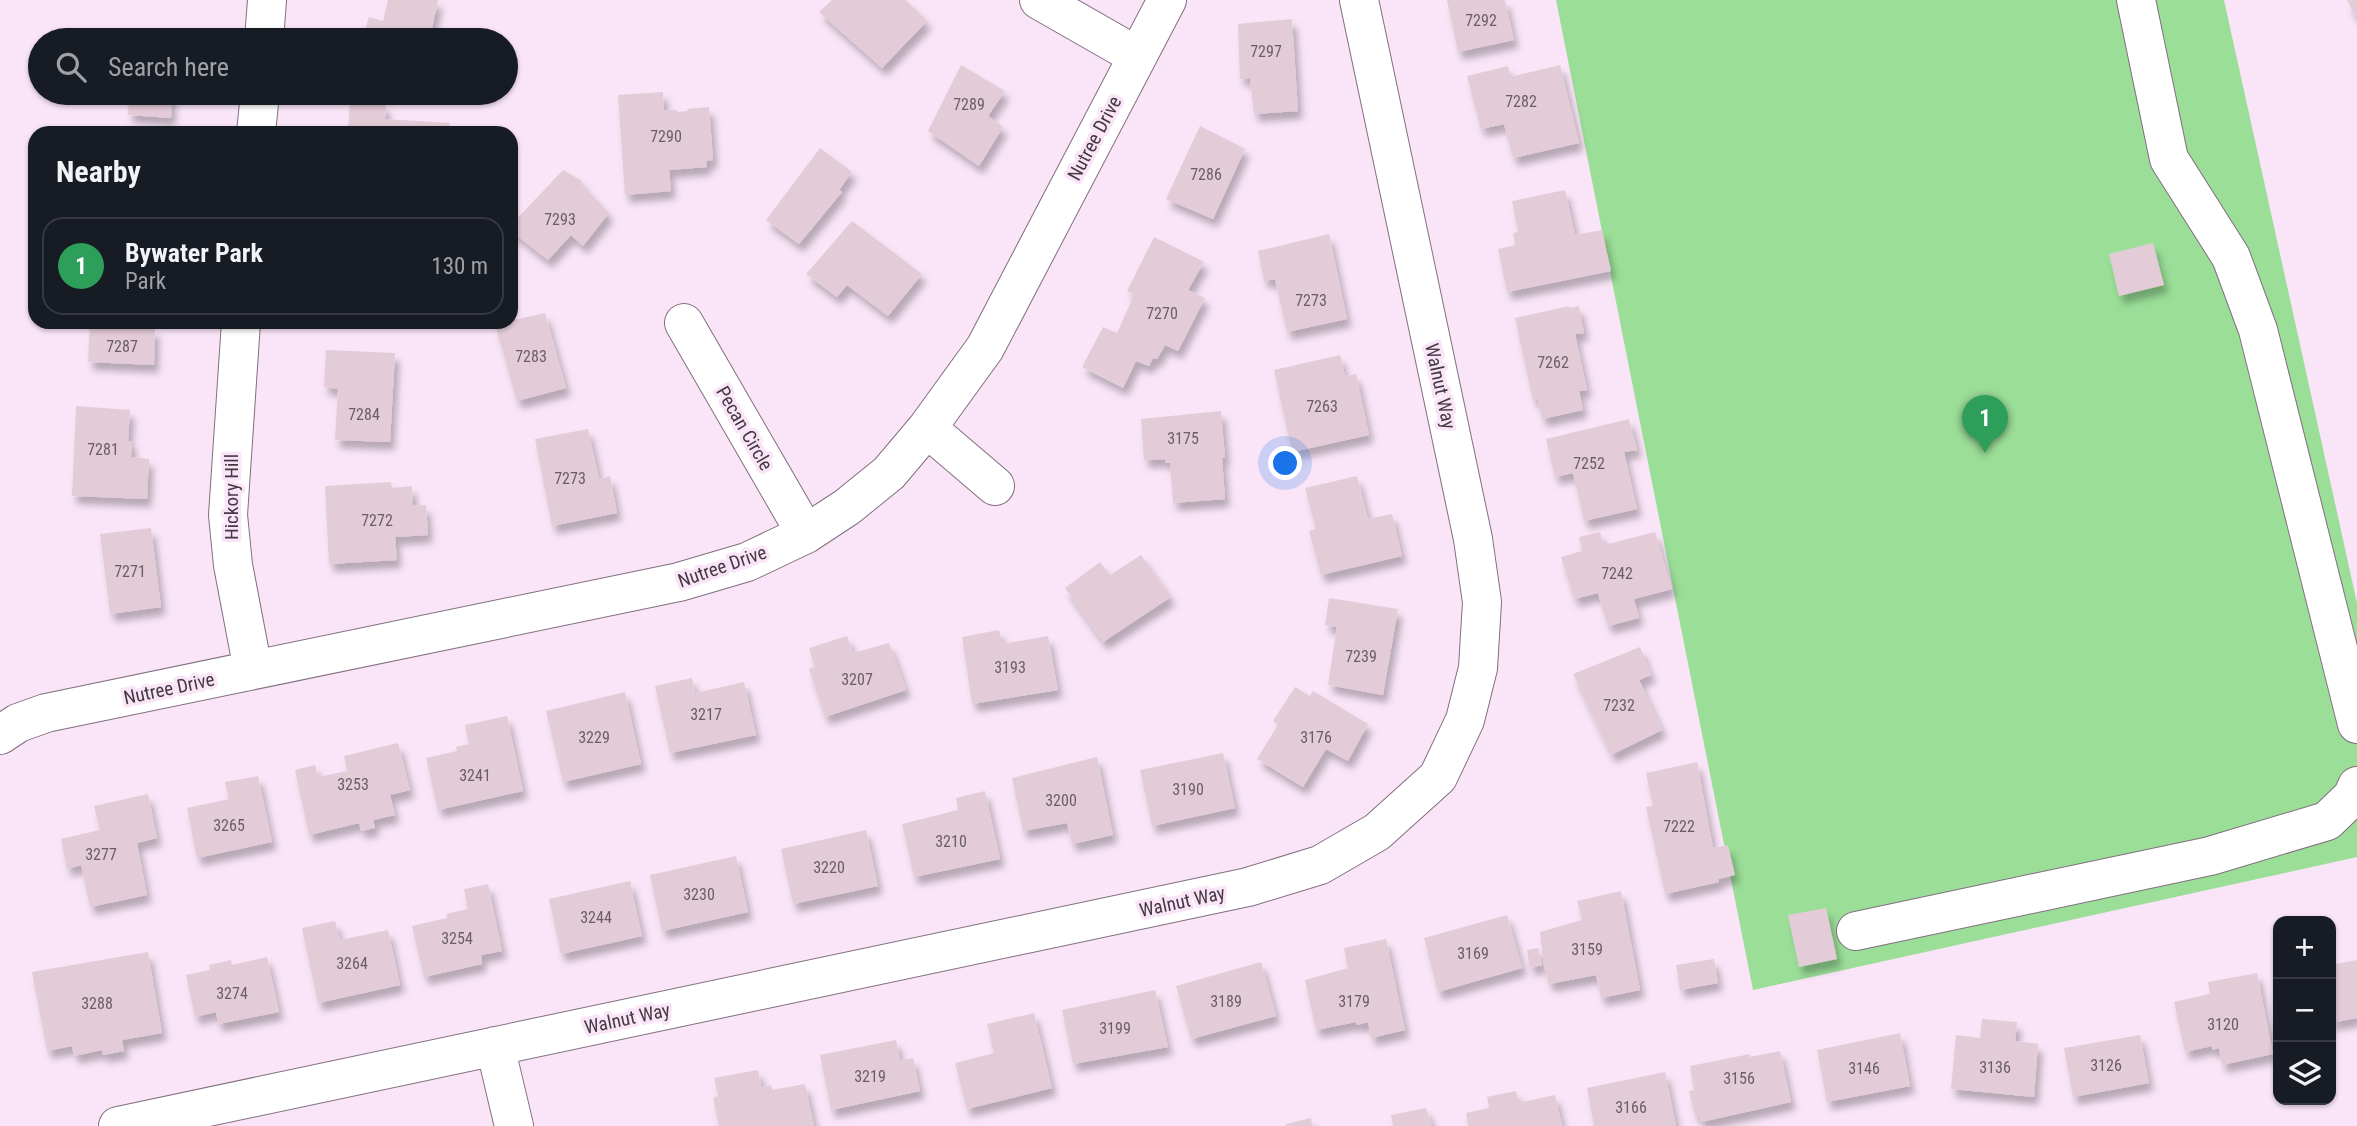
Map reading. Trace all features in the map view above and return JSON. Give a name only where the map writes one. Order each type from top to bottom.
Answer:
[{"type":"street","points":[[265,28],[267,0]]},
{"type":"street","points":[[1039,0],[1137,56]]},
{"type":"street","name":"Nutree Drive","points":[[0,735],[18,723],[46,713],[678,582],[747,562],[806,534],[847,507],[889,473],[927,428],[985,348],[1167,0]]},
{"type":"street","name":"Walnut Way","points":[[118,1126],[1248,887],[1320,865],[1377,832],[1438,777],[1465,720],[1478,668],[1482,602],[1473,539],[1359,0]]},
{"type":"street","points":[[2136,0],[2169,159],[2231,257],[2258,330],[2357,724]]},
{"type":"street","points":[[257,126],[259,105]]},
{"type":"street","name":"Pecan Circle","points":[[684,323],[806,534]]},
{"type":"street","name":"Hickory Hill","points":[[241,329],[228,515],[233,565],[253,670]]},
{"type":"street","points":[[927,428],[995,486]]},
{"type":"street","points":[[1856,931],[2210,856],[2327,821],[2352,797],[2357,786]]},
{"type":"street","points":[[495,1046],[514,1126]]},
{"type":"green space","points":[[1556,0],[2224,0],[2357,603],[2357,857],[1753,990]]},
{"type":"building","points":[[388,0],[438,0],[432,28],[366,28],[369,17],[383,21]]},
{"type":"building","points":[[832,0],[906,0],[927,21],[882,68],[819,12]]},
{"type":"building","points":[[1447,0],[1505,0],[1514,40],[1458,52]]},
{"type":"building","points":[[2347,0],[2357,0],[2357,15],[2355,16]]},
{"type":"building","points":[[1292,19],[1298,111],[1254,114],[1250,78],[1240,79],[1238,24]]},
{"type":"building","points":[[961,65],[1005,91],[988,116],[1003,127],[979,166],[928,131]]},
{"type":"building","points":[[1560,65],[1579,143],[1513,158],[1504,124],[1481,129],[1467,76],[1508,66],[1510,77]]},
{"type":"building","points":[[663,92],[664,110],[677,112],[709,107],[713,160],[706,161],[707,167],[669,170],[671,191],[625,195],[618,95]]},
{"type":"building","points":[[128,105],[172,105],[171,118],[128,115]]},
{"type":"building","points":[[350,105],[386,105],[385,119],[450,123],[450,126],[348,126]]},
{"type":"building","points":[[1200,126],[1245,149],[1213,219],[1166,199]]},
{"type":"building","points":[[820,148],[852,172],[839,190],[842,192],[799,244],[766,220]]},
{"type":"building","points":[[563,170],[582,181],[609,213],[583,246],[571,235],[548,260],[518,236],[518,218]]},
{"type":"building","points":[[1565,190],[1575,235],[1602,230],[1611,271],[1507,292],[1498,249],[1515,245],[1513,233],[1518,232],[1512,201]]},
{"type":"building","points":[[852,221],[922,274],[888,316],[847,285],[837,297],[806,274]]},
{"type":"building","points":[[1329,234],[1347,319],[1287,332],[1275,279],[1264,281],[1258,251]]},
{"type":"building","points":[[1154,237],[1204,262],[1188,290],[1205,298],[1178,351],[1165,345],[1157,359],[1153,358],[1149,366],[1136,361],[1123,388],[1082,367],[1103,327],[1117,333],[1134,295],[1127,291]]},
{"type":"building","points":[[2153,243],[2164,285],[2119,296],[2109,254]]},
{"type":"building","points":[[1579,306],[1584,333],[1575,334],[1587,390],[1579,391],[1583,410],[1542,419],[1538,399],[1533,400],[1515,318]]},
{"type":"building","points":[[545,313],[566,388],[517,401],[496,329],[518,329],[518,319]]},
{"type":"building","points":[[90,329],[155,329],[154,365],[88,362]]},
{"type":"building","points":[[326,350],[395,353],[390,442],[335,440],[338,389],[324,387]]},
{"type":"building","points":[[1340,355],[1345,376],[1356,374],[1369,435],[1292,452],[1274,370]]},
{"type":"building","points":[[76,406],[130,410],[128,441],[132,441],[131,457],[149,459],[147,499],[72,496]]},
{"type":"building","points":[[1221,411],[1225,499],[1173,503],[1170,463],[1165,463],[1165,459],[1144,460],[1141,419]]},
{"type":"building","points":[[1629,419],[1637,450],[1624,452],[1637,509],[1584,521],[1573,473],[1555,477],[1546,439]]},
{"type":"building","points":[[588,429],[599,479],[610,476],[617,513],[552,526],[535,439]]},
{"type":"building","points":[[1357,476],[1368,519],[1392,514],[1402,556],[1321,575],[1309,531],[1316,529],[1305,488]]},
{"type":"building","points":[[391,482],[392,488],[412,486],[413,506],[426,505],[428,535],[395,537],[397,560],[329,564],[325,486]]},
{"type":"building","points":[[151,528],[161,607],[110,614],[100,534]]},
{"type":"building","points":[[1600,532],[1604,545],[1655,532],[1672,589],[1634,599],[1639,618],[1608,626],[1598,593],[1574,599],[1561,557],[1582,551],[1579,537]]},
{"type":"building","points":[[1141,555],[1171,597],[1103,642],[1065,588],[1100,562],[1110,575]]},
{"type":"building","points":[[1329,598],[1398,609],[1383,695],[1328,685],[1337,627],[1325,625]]},
{"type":"building","points":[[999,630],[1002,644],[1048,636],[1058,690],[972,704],[962,637]]},
{"type":"building","points":[[847,636],[853,653],[889,643],[906,690],[825,717],[809,669],[815,667],[809,648]]},
{"type":"building","points":[[1640,647],[1651,675],[1639,680],[1662,730],[1611,755],[1573,674]]},
{"type":"building","points":[[692,678],[695,693],[744,682],[756,735],[670,753],[655,686]]},
{"type":"building","points":[[1295,687],[1310,696],[1313,691],[1368,724],[1348,761],[1326,749],[1303,787],[1257,759],[1278,725],[1273,721]]},
{"type":"building","points":[[625,692],[641,764],[563,782],[546,711]]},
{"type":"building","points":[[507,716],[523,791],[438,810],[426,758],[457,751],[456,747],[469,744],[465,725]]},
{"type":"building","points":[[398,743],[410,790],[390,795],[395,815],[373,820],[375,828],[361,831],[359,823],[309,835],[295,770],[315,765],[318,777],[347,771],[344,756]]},
{"type":"building","points":[[1223,753],[1235,808],[1152,826],[1140,770]]},
{"type":"building","points":[[1097,757],[1113,835],[1072,844],[1067,823],[1023,831],[1012,778]]},
{"type":"building","points":[[1697,762],[1713,848],[1728,845],[1735,875],[1718,879],[1719,882],[1665,894],[1646,807],[1653,806],[1646,773]]},
{"type":"building","points":[[258,776],[272,842],[197,858],[187,808],[229,799],[225,782]]},
{"type":"building","points":[[985,791],[1000,859],[914,877],[902,824],[958,810],[956,798]]},
{"type":"building","points":[[148,794],[157,838],[137,843],[147,895],[90,907],[81,865],[67,869],[61,839],[100,830],[94,806]]},
{"type":"building","points":[[866,830],[878,886],[793,904],[781,849]]},
{"type":"building","points":[[736,856],[748,912],[662,931],[650,875]]},
{"type":"building","points":[[630,881],[642,936],[561,954],[549,899]]},
{"type":"building","points":[[488,884],[502,951],[481,955],[482,964],[424,977],[412,926],[447,918],[446,914],[468,909],[464,889]]},
{"type":"building","points":[[1621,891],[1640,990],[1601,998],[1596,975],[1549,984],[1540,932],[1582,920],[1577,901]]},
{"type":"building","points":[[1826,908],[1837,959],[1799,967],[1788,915]]},
{"type":"building","points":[[1507,915],[1522,968],[1438,992],[1424,938]]},
{"type":"building","points":[[335,921],[340,940],[388,930],[400,985],[318,1003],[302,928]]},
{"type":"building","points":[[1386,939],[1405,1030],[1371,1038],[1368,1022],[1357,1025],[1356,1022],[1316,1030],[1305,980],[1348,968],[1344,948]]},
{"type":"building","points":[[1538,948],[1542,965],[1530,968],[1527,950]]},
{"type":"building","points":[[148,952],[162,1033],[122,1040],[124,1051],[103,1055],[102,1050],[74,1056],[72,1046],[47,1051],[32,972]]},
{"type":"building","points":[[267,957],[279,1012],[218,1024],[216,1012],[195,1017],[186,975],[210,970],[209,965],[231,960],[232,965]]},
{"type":"building","points":[[1714,959],[1718,983],[1680,990],[1676,965]]},
{"type":"building","points":[[2357,960],[2357,1018],[2336,1022],[2336,979],[2336,964]]},
{"type":"building","points":[[1261,962],[1276,1016],[1191,1039],[1176,986]]},
{"type":"building","points":[[2257,973],[2273,1054],[2222,1065],[2219,1048],[2212,1050],[2212,1046],[2185,1052],[2174,1002],[2210,994],[2208,982]]},
{"type":"building","points":[[1155,990],[1168,1047],[1073,1064],[1062,1010]]},
{"type":"building","points":[[1034,1013],[1052,1088],[967,1109],[955,1063],[994,1053],[987,1024]]},
{"type":"building","points":[[1982,1019],[2017,1022],[2015,1041],[2038,1044],[2034,1097],[1951,1089],[1956,1035],[1980,1038]]},
{"type":"building","points":[[1900,1033],[1910,1086],[1827,1102],[1817,1050]]},
{"type":"building","points":[[2140,1035],[2149,1083],[2073,1097],[2064,1048]]},
{"type":"building","points":[[896,1040],[900,1060],[913,1058],[920,1091],[831,1110],[820,1055]]},
{"type":"building","points":[[1780,1051],[1791,1102],[1701,1122],[1699,1115],[1695,1116],[1689,1091],[1694,1090],[1690,1066]]},
{"type":"building","points":[[758,1070],[761,1087],[771,1085],[772,1090],[805,1084],[814,1126],[719,1126],[713,1098],[718,1096],[714,1078]]},
{"type":"building","points":[[1665,1072],[1676,1126],[1594,1126],[1587,1088]]},
{"type":"building","points":[[1516,1091],[1518,1103],[1555,1095],[1562,1126],[1468,1126],[1466,1113],[1489,1108],[1487,1097]]},
{"type":"building","points":[[1426,1108],[1432,1126],[1393,1126],[1391,1115]]},
{"type":"building","points":[[1311,1118],[1312,1126],[1286,1126],[1286,1124]]},
{"type":"place","name":"Bywater Park","points":[[1985,453]]}]
